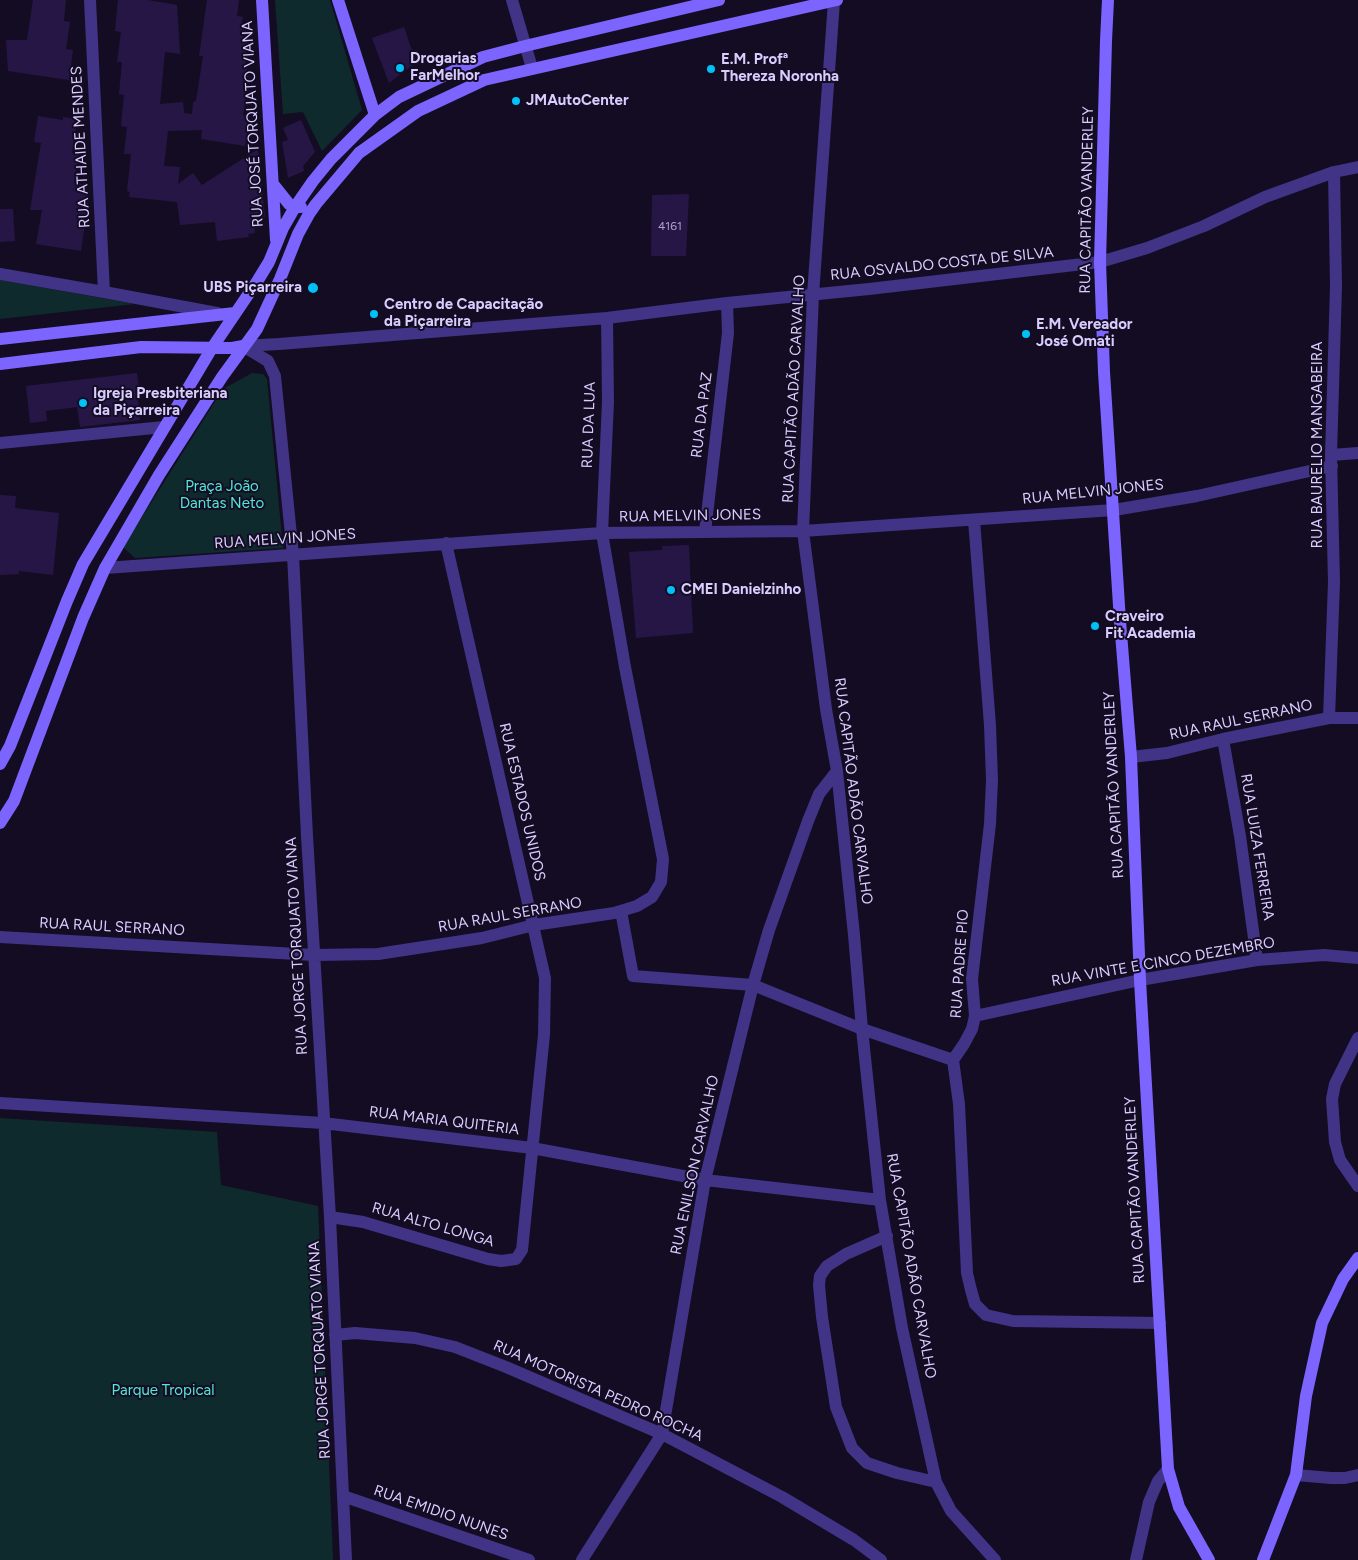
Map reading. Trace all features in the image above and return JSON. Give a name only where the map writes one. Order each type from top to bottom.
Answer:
[{"type":"street","name":"RUA ATHAIDE MENDES","points":[[90,0],[104,292]]},
{"type":"street","name":"RUA JOSÉ TORQUATO VIANA","points":[[262,0],[276,246]]},
{"type":"street","points":[[338,0],[375,115]]},
{"type":"street","points":[[512,0],[532,68]]},
{"type":"street","points":[[0,764],[10,746],[83,564],[212,348],[258,280],[295,207],[313,180],[331,159],[375,115],[399,96],[483,57],[696,2],[719,0]]},
{"type":"street","points":[[0,823],[14,801],[83,618],[105,568],[159,475],[256,329],[269,304],[298,234],[316,204],[359,152],[418,111],[484,80],[836,0]]},
{"type":"street","name":"RUA CAPITÃO ADÃO CARVALHO","points":[[836,0],[813,295],[803,531],[826,709],[837,772],[880,1200],[902,1328],[936,1482],[951,1511],[993,1560]]},
{"type":"street","name":"RUA CAPITÃO VANDERLEY","points":[[1108,0],[1100,262],[1104,372],[1131,757],[1140,980],[1168,1469],[1180,1507],[1209,1560]]},
{"type":"street","name":"RUA OSVALDO COSTA DE SILVA","points":[[243,346],[607,318],[1100,262],[1147,248],[1204,226],[1265,197],[1334,172],[1358,167]]},
{"type":"street","name":"RUA BAURELIO MANGABEIRA","points":[[1329,718],[1334,582],[1332,461],[1336,286],[1334,172]]},
{"type":"street","points":[[273,184],[289,204],[295,207],[316,204]]},
{"type":"street","points":[[0,274],[222,314]]},
{"type":"street","name":"RUA DA PAZ","points":[[705,532],[728,333],[726,303]]},
{"type":"street","points":[[0,339],[235,313]]},
{"type":"street","name":"RUA DA LUA","points":[[602,533],[608,402],[607,318]]},
{"type":"street","points":[[0,364],[141,347],[232,348],[243,346]]},
{"type":"street","name":"RUA JORGE TORQUATO VIANA","points":[[243,346],[268,361],[275,376],[293,555],[330,1217],[346,1560]]},
{"type":"street","points":[[0,443],[164,427]]},
{"type":"street","name":"RUA MELVIN JONES","points":[[105,568],[602,533],[803,531],[1114,510],[1197,496],[1358,453]]},
{"type":"street","name":"RUA PADRE PIO","points":[[953,1060],[968,1036],[975,1016],[972,979],[990,824],[992,780],[990,725],[974,520]]},
{"type":"street","name":"RUA RAUL SERRANO","points":[[0,937],[314,954],[378,954],[482,938],[534,925],[621,911],[637,906],[652,898],[660,882],[663,859],[625,667],[602,533]]},
{"type":"street","name":"RUA ESTADOS UNIDOS","points":[[446,543],[545,978],[544,1035],[522,1250]]},
{"type":"street","points":[[36,679],[57,686]]},
{"type":"street","name":"RUA RAUL SERRANO","points":[[1131,757],[1167,753],[1223,739],[1329,718],[1358,718]]},
{"type":"street","points":[[20,720],[41,729]]},
{"type":"street","name":"RUA LUIZA FERREIRA","points":[[1223,739],[1240,836],[1257,960]]},
{"type":"street","name":"RUA ENILSON CARVALHO","points":[[582,1560],[662,1434],[705,1180],[753,985],[769,930],[819,794],[837,772]]},
{"type":"street","points":[[621,911],[633,976],[753,985],[862,1029],[953,1060],[959,1104],[967,1273],[975,1304],[986,1315],[1013,1321],[1160,1323]]},
{"type":"street","name":"RUA VINTE E CINCO DEZEMBRO","points":[[975,1016],[1140,980],[1257,960],[1324,954],[1358,958]]},
{"type":"street","points":[[1358,1038],[1335,1084],[1332,1099],[1335,1142],[1340,1160],[1358,1186]]},
{"type":"street","name":"RUA MARIA QUITERIA","points":[[0,1103],[324,1123],[532,1148],[705,1180],[880,1200]]},
{"type":"street","name":"RUA ALTO LONGA","points":[[330,1217],[363,1222],[488,1259],[501,1261],[516,1259],[522,1250]]},
{"type":"street","points":[[887,1236],[846,1254],[827,1266],[820,1276],[822,1317],[836,1407],[852,1448],[866,1463],[897,1474],[936,1482]]},
{"type":"street","points":[[1263,1560],[1296,1475],[1306,1396],[1322,1323],[1343,1279],[1358,1258]]},
{"type":"street","name":"RUA MOTORISTA PEDRO ROCHA","points":[[336,1335],[355,1333],[415,1338],[455,1347],[662,1434],[782,1497],[854,1540],[880,1560]]},
{"type":"street","points":[[1136,1560],[1149,1502],[1158,1481],[1168,1469]]},
{"type":"street","points":[[1296,1475],[1331,1478],[1346,1478],[1358,1475]]},
{"type":"street","name":"RUA EMIDIO NUNES","points":[[343,1496],[529,1560]]},
{"type":"green space","points":[[275,0],[330,0],[362,110],[322,151],[303,112],[283,114]]},
{"type":"green space","points":[[0,280],[135,304],[0,319]]},
{"type":"green space","name":"Praça João Dantas Neto","points":[[252,373],[263,374],[267,379],[283,548],[135,558],[123,547],[223,389]]},
{"type":"green space","name":"Parque Tropical","points":[[0,1118],[217,1132],[221,1185],[318,1206],[333,1560],[0,1560]]},
{"type":"building","points":[[33,0],[66,0],[64,21],[70,22],[66,49],[73,50],[69,80],[8,71],[6,40],[27,40]]},
{"type":"building","points":[[118,0],[148,0],[177,5],[180,54],[165,52],[160,104],[183,102],[184,113],[192,114],[193,102],[196,101],[203,56],[199,56],[207,0],[239,0],[237,16],[243,17],[241,27],[251,28],[247,58],[245,58],[249,80],[243,115],[250,116],[245,146],[201,139],[202,130],[168,131],[164,166],[180,167],[178,184],[193,173],[202,185],[258,149],[265,217],[253,218],[255,233],[248,234],[249,237],[217,241],[215,222],[180,225],[177,202],[129,197],[130,192],[127,191],[131,154],[124,154],[127,127],[121,126],[124,95],[119,94],[122,62],[117,62],[121,32],[115,31]]},
{"type":"building","points":[[404,27],[416,62],[389,83],[372,38]]},
{"type":"building","points":[[71,68],[82,69],[83,82],[69,81]]},
{"type":"building","points":[[38,116],[63,120],[63,117],[77,119],[72,153],[79,154],[74,183],[87,185],[86,194],[89,194],[81,251],[36,244],[42,210],[30,210],[41,143],[34,142]]},
{"type":"building","points":[[301,120],[315,152],[303,166],[304,171],[288,178],[282,142],[288,140],[283,128]]},
{"type":"building","points":[[689,194],[686,256],[651,256],[652,195]]},
{"type":"building","points":[[0,209],[13,209],[15,241],[0,242]]},
{"type":"building","name":"Igreja Presbiteriana da Piçarreira","points":[[137,373],[140,420],[80,427],[77,407],[46,411],[47,421],[30,423],[26,386]]},
{"type":"building","points":[[0,495],[16,496],[15,508],[59,513],[53,575],[19,571],[19,574],[0,575]]},
{"type":"building","points":[[689,545],[693,633],[636,638],[629,552],[662,550],[662,546]]},
{"type":"place","name":"Drogarias FarMelhor","points":[[400,68]]},
{"type":"place","name":"E.M. Profª Thereza Noronha","points":[[711,69]]},
{"type":"place","name":"JMAutoCenter","points":[[516,101]]},
{"type":"place","name":"UBS Piçarreira","points":[[313,288]]},
{"type":"place","name":"Centro de Capacitação da Piçarreira","points":[[374,314]]},
{"type":"place","name":"E.M. Vereador José Omati","points":[[1026,334]]},
{"type":"place","name":"Igreja Presbiteriana da Piçarreira","points":[[83,403]]},
{"type":"place","name":"CMEI Danielzinho","points":[[671,590]]},
{"type":"place","name":"Craveiro Fit Academia","points":[[1095,626]]}]
